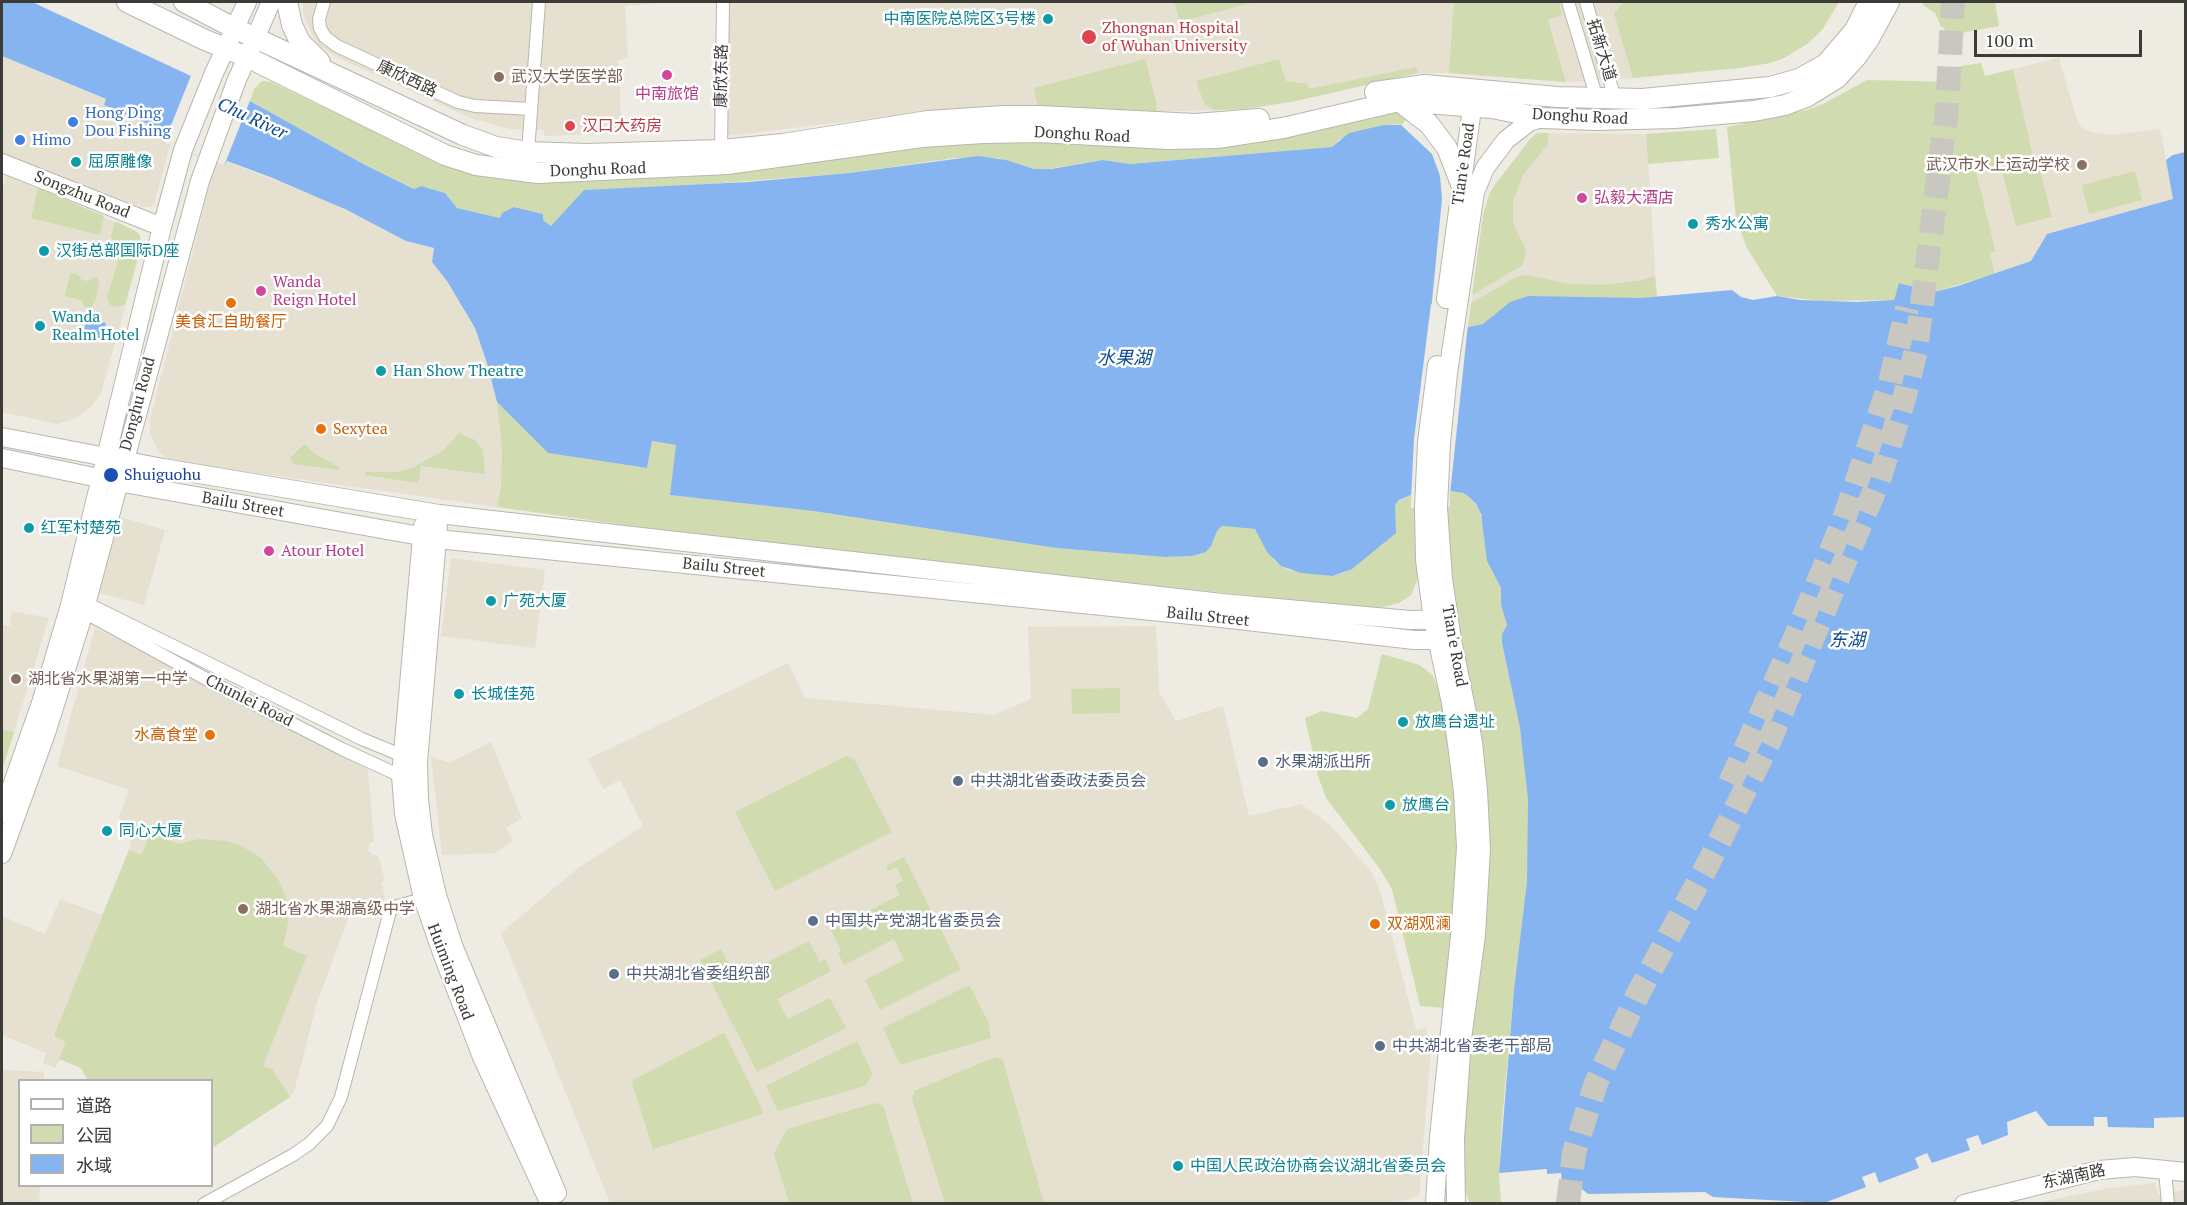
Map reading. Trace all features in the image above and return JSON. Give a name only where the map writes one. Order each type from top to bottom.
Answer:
[{"type":"main road","points":[[127,2],[247,57]]},
{"type":"main road","points":[[184,2],[255,38],[268,9]]},
{"type":"main road","name":"Donghu Road","points":[[2,854],[46,733],[85,608],[162,227],[183,150],[213,74],[247,2]]},
{"type":"main road","points":[[287,2],[292,25],[305,49],[350,82]]},
{"type":"main road","name":"Donghu Road","points":[[247,57],[445,155],[476,165],[538,173],[727,164],[922,137],[964,134],[1039,132],[1168,139],[1217,138],[1283,128],[1399,101],[1473,98],[1606,99],[1715,94],[1770,87],[1798,79],[1826,64],[1855,30],[1869,2]]},
{"type":"main road","name":"Donghu Road","points":[[115,459],[207,160],[255,38],[478,141],[496,147],[528,152],[586,154],[721,150],[783,144],[928,121],[1004,116],[1195,124],[1248,121],[1322,107],[1383,90],[1425,85],[1542,118],[1632,121],[1721,115],[1785,105],[1806,98],[1822,88],[1843,72],[1869,39],[1889,2]]},
{"type":"main road","name":"Tian'e Road","points":[[1451,307],[1461,184],[1473,98]]},
{"type":"main road","points":[[1399,101],[1429,124],[1447,148],[1461,184]]},
{"type":"main road","name":"Tian'e Road","points":[[1435,1203],[1466,847],[1463,792],[1444,640],[1425,560],[1431,508],[1427,442],[1451,307],[1480,178],[1506,140],[1529,122],[1542,118]]},
{"type":"main road","name":"Songzhu Road","points":[[2,165],[162,227]]},
{"type":"main road","name":"Bailu Street","points":[[2,437],[115,459],[431,513],[1222,603],[1410,620],[1440,619]]},
{"type":"main road","name":"Bailu Street","points":[[2,458],[110,481],[429,538],[1444,640]]},
{"type":"main road","name":"Donghu Road","points":[[2,814],[41,703],[110,481]]},
{"type":"main road","name":"Huiming Road","points":[[431,513],[409,780],[421,819],[430,896],[442,953],[483,1057],[550,1203]]},
{"type":"main road","name":"Tian'e Road","points":[[1444,640],[1473,742],[1481,849],[1476,934],[1460,1072],[1454,1163],[1456,1203]]},
{"type":"main road","name":"Huiming Road","points":[[430,896],[561,1203]]},
{"type":"main road","name":"东湖南路","points":[[1964,1203],[2099,1170],[2135,1167],[2186,1172]]},
{"type":"street","name":"康欣西路","points":[[324,2],[319,19],[320,28],[325,37],[337,46],[458,102],[476,106],[531,110]]},
{"type":"street","points":[[528,152],[539,2]]},
{"type":"street","name":"康欣东路","points":[[721,150],[723,2]]},
{"type":"street","name":"拓新大道","points":[[1568,2],[1606,99]]},
{"type":"street","name":"拓新大道","points":[[1586,2],[1606,99]]},
{"type":"street","name":"Chunlei Road","points":[[85,608],[362,739],[410,759]]},
{"type":"street","name":"Chunlei Road","points":[[85,608],[219,686],[342,749],[409,780]]},
{"type":"street","points":[[204,1203],[293,1155],[309,1144],[327,1126],[341,1097],[390,911],[394,907],[430,896]]},
{"type":"street","points":[[2165,1170],[2168,1203]]},
{"type":"shaded area","name":"武汉大学医学部","points":[[303,2],[672,2],[625,6],[628,58],[618,60],[622,133],[544,136],[544,130],[510,129],[473,119],[336,57],[319,45],[310,31],[303,13]]},
{"type":"shaded area","name":"Zhongnan Hospital of Wuhan University","points":[[727,2],[1839,2],[1822,30],[1807,44],[1782,59],[1739,68],[1566,82],[1449,73],[1418,73],[1296,101],[1245,109],[1121,113],[1018,106],[949,109],[726,136]]},
{"type":"shaded area","points":[[2,56],[106,100],[104,105],[168,134],[165,143],[170,145],[154,204],[150,207],[142,207],[2,153]]},
{"type":"shaded area","name":"武汉市水上运动学校","points":[[2059,58],[2081,127],[2092,132],[2112,135],[2160,129],[2174,199],[2047,234],[2031,261],[1995,274],[1990,253],[1996,251],[1976,170],[2033,156],[2013,69]]},
{"type":"shaded area","points":[[1537,133],[1646,134],[1657,298],[1614,299],[1468,327],[1487,201],[1495,183]]},
{"type":"shaded area","points":[[226,161],[327,201],[406,241],[434,248],[432,262],[447,281],[475,328],[497,402],[502,448],[501,485],[497,507],[171,461],[159,452],[150,434],[150,420],[215,163],[224,166]]},
{"type":"shaded area","points":[[6,175],[133,230],[140,236],[140,254],[101,393],[92,406],[76,418],[57,424],[2,412],[2,193]]},
{"type":"shaded area","points":[[120,517],[165,530],[144,605],[99,593]]},
{"type":"shaded area","name":"广苑大厦","points":[[451,558],[545,570],[535,648],[441,636]]},
{"type":"shaded area","name":"湖北省水果湖第一中学","points":[[12,611],[49,618],[2,770],[2,625],[10,626]]},
{"type":"shaded area","points":[[1156,626],[1159,692],[1176,721],[1223,706],[1249,816],[1301,804],[1330,825],[1373,874],[1381,894],[1416,1030],[1426,1028],[1431,1049],[1419,1196],[1390,1204],[610,1203],[501,933],[578,868],[643,826],[620,780],[603,789],[588,759],[788,663],[805,698],[994,715],[1031,699],[1028,627]]},
{"type":"shaded area","name":"湖北省水果湖高级中学","points":[[95,628],[368,769],[374,841],[370,843],[368,850],[372,855],[378,855],[385,881],[381,882],[385,897],[378,918],[351,910],[317,1003],[294,1092],[290,1097],[213,1147],[213,1079],[87,1079],[81,1068],[60,1059],[55,1068],[45,1064],[43,1063],[46,1053],[2,1035],[2,916],[45,934],[60,899],[102,915],[131,845],[119,817],[129,790],[57,766]]},
{"type":"shaded area","points":[[491,742],[522,818],[506,828],[513,840],[495,853],[442,855],[431,756],[449,763]]},
{"type":"shaded area","points":[[2,1070],[44,1072],[44,1079],[18,1079],[18,1187],[40,1187],[39,1203],[2,1203]]},
{"type":"shaded area","points":[[2155,1183],[2158,1195],[2185,1189],[2185,1203],[2030,1204],[2110,1188]]},
{"type":"green space","points":[[1174,2],[1254,2],[1180,22]]},
{"type":"green space","points":[[1454,2],[1559,2],[1562,15],[1548,20],[1566,82],[1449,73]]},
{"type":"green space","points":[[1624,2],[1839,2],[1822,30],[1807,44],[1782,59],[1739,68],[1633,78],[1614,13]]},
{"type":"green space","points":[[1923,2],[1995,2],[1999,26],[1951,35],[1940,25],[1935,13],[1923,5]]},
{"type":"green space","points":[[1145,59],[1157,112],[1121,113],[1038,107],[1034,88]]},
{"type":"green space","points":[[1279,59],[1286,81],[1308,84],[1309,89],[1416,67],[1418,73],[1296,101],[1245,109],[1214,110],[1204,103],[1196,81]]},
{"type":"green space","points":[[1981,63],[1985,76],[2013,69],[2033,156],[1976,171],[1996,252],[1990,253],[1995,274],[1934,292],[1899,283],[1894,300],[1824,301],[1777,296],[1747,248],[1736,219],[1727,127],[1807,110],[1867,80],[1954,82],[1955,67]]},
{"type":"green space","points":[[262,81],[271,82],[442,164],[470,172],[520,180],[908,145],[1038,137],[1146,145],[1398,107],[1408,117],[1401,125],[1394,124],[1340,139],[1332,147],[1130,164],[1103,160],[1042,170],[997,158],[954,158],[849,173],[683,186],[551,226],[543,220],[543,214],[515,207],[502,213],[500,218],[457,208],[445,193],[421,186],[414,189],[365,165],[250,101],[254,89]]},
{"type":"green space","points":[[1716,129],[1719,158],[1648,164],[1646,134]]},
{"type":"green space","points":[[1537,133],[1548,133],[1548,144],[1523,175],[1513,201],[1513,223],[1526,250],[1523,265],[1472,295],[1483,215],[1490,192]]},
{"type":"green space","points":[[2038,162],[2052,217],[2016,226],[2002,171]]},
{"type":"green space","points":[[2135,171],[2142,200],[2089,214],[2082,185]]},
{"type":"green space","points":[[38,188],[104,216],[100,235],[31,218]]},
{"type":"green space","points":[[115,221],[137,232],[141,244],[125,304],[118,307],[110,305],[107,298],[121,251],[111,237]]},
{"type":"green space","points":[[76,273],[82,280],[88,281],[96,277],[99,280],[96,298],[91,309],[83,306],[83,301],[65,296],[70,274]]},
{"type":"green space","points":[[1526,275],[1571,284],[1601,285],[1638,281],[1655,276],[1657,298],[1528,296],[1510,302],[1483,324],[1468,327],[1471,303],[1516,277]]},
{"type":"green space","points":[[497,402],[549,453],[647,468],[652,441],[677,445],[671,495],[813,511],[1056,548],[1165,557],[1192,556],[1206,552],[1222,526],[1255,529],[1275,561],[1281,566],[1289,570],[1333,576],[1346,572],[1397,502],[1411,495],[1411,508],[1419,508],[1418,578],[1411,595],[1399,603],[1383,607],[1364,607],[974,567],[647,528],[497,507],[501,485],[502,448]]},
{"type":"green space","points":[[459,433],[475,440],[483,450],[485,474],[421,466],[418,483],[365,475],[365,472],[398,472],[414,467],[443,451]]},
{"type":"green space","points":[[304,444],[317,455],[339,467],[339,470],[293,464],[290,458]]},
{"type":"green space","points":[[1450,491],[1468,496],[1479,509],[1487,561],[1501,588],[1501,605],[1507,625],[1502,635],[1502,643],[1520,728],[1527,776],[1529,823],[1527,881],[1502,1121],[1499,1173],[1501,1203],[1470,1203],[1464,1189],[1460,1169],[1489,872],[1489,820],[1486,781],[1450,588],[1443,507],[1450,507]]},
{"type":"green space","points":[[1382,654],[1420,665],[1433,676],[1440,694],[1452,756],[1459,852],[1445,1008],[1420,1006],[1392,889],[1380,869],[1326,798],[1318,776],[1305,718],[1322,711],[1357,718],[1368,709]]},
{"type":"green space","points":[[1120,688],[1120,713],[1072,714],[1071,689]]},
{"type":"green space","points":[[2,730],[14,732],[2,770]]},
{"type":"green space","points":[[846,756],[854,759],[892,832],[775,891],[735,812]]},
{"type":"green space","points":[[151,833],[178,844],[199,839],[226,841],[240,845],[261,858],[279,881],[286,899],[288,922],[283,946],[307,956],[263,1066],[272,1069],[290,1097],[213,1147],[213,1079],[87,1079],[81,1068],[59,1059],[66,1042],[54,1036],[129,850],[141,855]]},
{"type":"green space","points":[[904,857],[961,969],[880,1010],[865,980],[904,960],[894,939],[844,965],[838,953],[841,951],[831,930],[900,895],[895,885],[903,881],[897,867],[888,871],[886,866]]},
{"type":"green space","points":[[809,941],[820,962],[825,959],[831,971],[777,999],[788,1019],[830,998],[846,1028],[757,1072],[700,960],[721,949],[736,978]]},
{"type":"green space","points":[[969,985],[988,1021],[991,1038],[903,1064],[899,1062],[883,1028]]},
{"type":"green space","points":[[723,1033],[763,1114],[653,1149],[633,1080]]},
{"type":"green space","points":[[857,1041],[872,1075],[865,1086],[778,1111],[766,1086]]},
{"type":"green space","points":[[995,1057],[1003,1060],[1044,1203],[945,1203],[912,1099],[914,1091]]},
{"type":"green space","points":[[875,1103],[883,1106],[913,1203],[789,1203],[774,1154],[787,1129]]},
{"type":"water","name":"东湖","points":[[2,2],[32,2],[250,101],[365,165],[414,189],[421,186],[445,193],[457,208],[500,218],[502,213],[514,207],[543,214],[543,220],[551,226],[584,190],[748,182],[849,173],[978,156],[1006,160],[1034,169],[1051,169],[1103,160],[1130,164],[1332,147],[1349,133],[1384,125],[1401,125],[1432,154],[1440,176],[1442,199],[1431,311],[1468,327],[1483,324],[1510,302],[1528,296],[1641,298],[1732,290],[1741,297],[1753,300],[1777,296],[1800,300],[1857,302],[1894,300],[1899,283],[1934,292],[2031,261],[2047,234],[2173,199],[2166,160],[2173,155],[2185,152],[2185,1117],[2154,1118],[2154,1128],[2108,1127],[2107,1117],[2094,1117],[2094,1126],[2048,1126],[2036,1111],[2007,1122],[2008,1135],[1982,1145],[1978,1135],[1966,1139],[1970,1150],[1932,1163],[1927,1153],[1915,1158],[1919,1168],[1879,1183],[1875,1172],[1862,1177],[1866,1187],[1824,1203],[1713,1197],[1705,1192],[1588,1194],[1582,1189],[1563,1190],[1561,1173],[1547,1174],[1547,1169],[1499,1173],[1514,989],[1527,881],[1528,799],[1520,728],[1502,643],[1502,634],[1507,625],[1501,605],[1501,588],[1487,561],[1481,514],[1476,504],[1468,496],[1450,491],[1411,495],[1399,500],[1395,505],[1396,533],[1352,569],[1333,576],[1301,573],[1281,566],[1267,552],[1255,529],[1222,526],[1206,552],[1192,556],[1165,557],[1056,548],[813,511],[670,495],[676,445],[652,441],[647,468],[548,453],[497,402],[475,328],[447,281],[432,262],[434,248],[406,241],[347,210],[270,177],[227,161],[224,166],[164,143],[168,133],[104,105],[106,99],[2,56]]},
{"type":"water","points":[[87,319],[106,323],[102,339],[83,334]]},
{"type":"pier","points":[[192,73],[251,98],[224,166],[164,143]]},
{"type":"pier","points":[[1431,304],[1434,304],[1436,313],[1468,324],[1450,494],[1411,499],[1414,439]]},
{"type":"tunnel","points":[[1568,1204],[1574,1153],[1596,1083],[1639,992],[1709,862],[1769,742],[1879,480],[1904,399],[1916,350],[1947,109],[1953,2]]},
{"type":"tunnel","points":[[1730,783],[1795,638],[1844,519],[1890,383],[1907,308]]},
{"type":"place","name":"中南医院总院区3号楼","points":[[1048,19]]},
{"type":"place","name":"Zhongnan Hospital of Wuhan University","points":[[1089,37]]},
{"type":"place","name":"中南旅馆","points":[[667,75]]},
{"type":"place","name":"武汉大学医学部","points":[[499,77]]},
{"type":"place","name":"Hong Ding Dou Fishing","points":[[73,122]]},
{"type":"place","name":"汉口大药房","points":[[570,126]]},
{"type":"place","name":"Himo","points":[[20,140]]},
{"type":"place","name":"屈原雕像","points":[[76,162]]},
{"type":"place","name":"武汉市水上运动学校","points":[[2082,165]]},
{"type":"place","name":"弘毅大酒店","points":[[1582,198]]},
{"type":"place","name":"秀水公寓","points":[[1693,224]]},
{"type":"place","name":"汉街总部国际D座","points":[[44,251]]},
{"type":"place","name":"Wanda Reign Hotel","points":[[261,291]]},
{"type":"place","name":"美食汇自助餐厅","points":[[231,303]]},
{"type":"place","name":"Wanda Realm Hotel","points":[[40,326]]},
{"type":"place","name":"Han Show Theatre","points":[[381,371]]},
{"type":"place","name":"Sexytea","points":[[321,429]]},
{"type":"place","name":"Shuiguohu","points":[[111,475]]},
{"type":"place","name":"红军村楚苑","points":[[29,528]]},
{"type":"place","name":"Atour Hotel","points":[[269,551]]},
{"type":"place","name":"广苑大厦","points":[[491,601]]},
{"type":"place","name":"湖北省水果湖第一中学","points":[[16,679]]},
{"type":"place","name":"长城佳苑","points":[[459,694]]},
{"type":"place","name":"放鹰台遗址","points":[[1403,722]]},
{"type":"place","name":"水高食堂","points":[[210,735]]},
{"type":"place","name":"水果湖派出所","points":[[1263,762]]},
{"type":"place","name":"中共湖北省委政法委员会","points":[[958,781]]},
{"type":"place","name":"放鹰台","points":[[1390,805]]},
{"type":"place","name":"同心大厦","points":[[107,831]]},
{"type":"place","name":"湖北省水果湖高级中学","points":[[243,909]]},
{"type":"place","name":"中国共产党湖北省委员会","points":[[813,921]]},
{"type":"place","name":"双湖观澜","points":[[1375,924]]},
{"type":"place","name":"中共湖北省委组织部","points":[[614,974]]},
{"type":"place","name":"中共湖北省委老干部局","points":[[1380,1046]]},
{"type":"place","name":"中国人民政治协商会议湖北省委员会","points":[[1178,1166]]},
{"type":"water label","name":"Chu River","points":[[252,119]]},
{"type":"water label","name":"水果湖","points":[[1124,359]]}]
